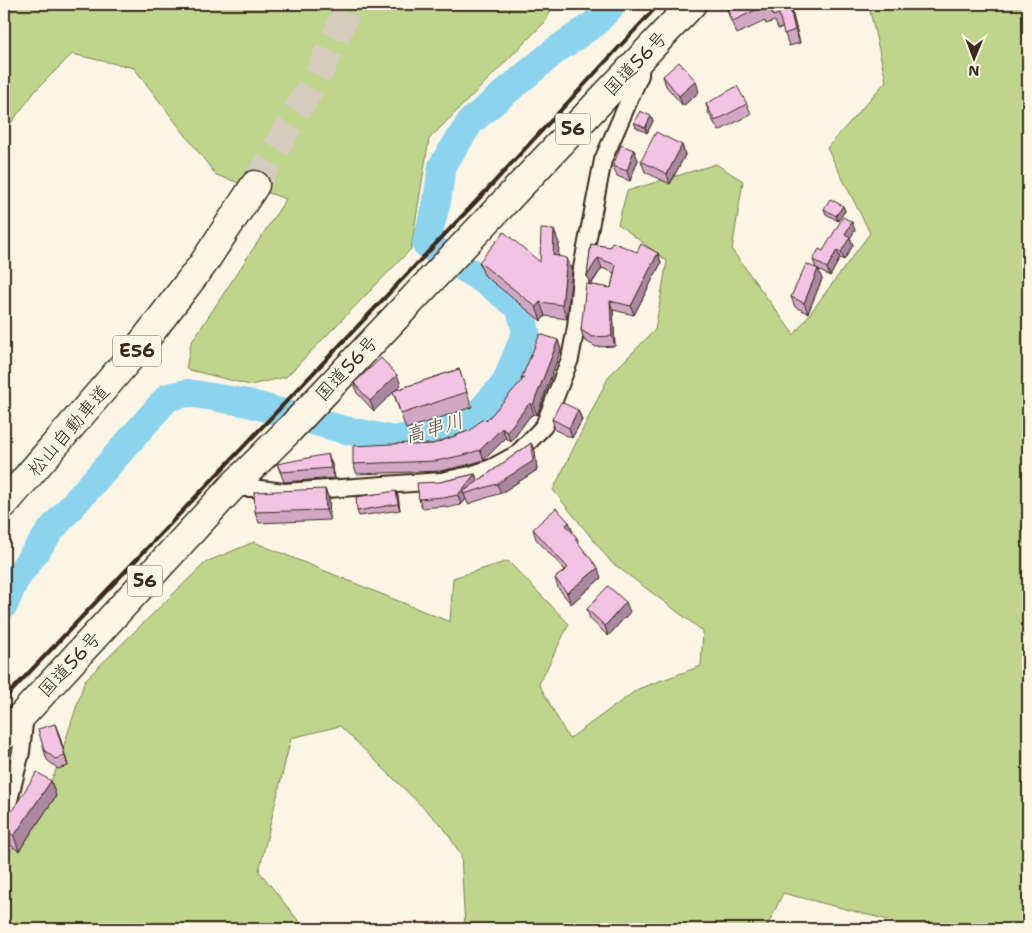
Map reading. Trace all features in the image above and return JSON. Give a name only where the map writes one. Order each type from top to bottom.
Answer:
[{"type":"highway","name":"国道56号","points":[[4,735],[231,488],[298,420],[692,4]]},
{"type":"highway","name":"松山自動車道","points":[[4,504],[140,346],[203,264],[255,185]]},
{"type":"street","points":[[231,488],[252,488],[284,492],[441,481],[491,468],[517,454],[544,426],[570,360],[576,327],[582,268],[603,160],[640,74],[641,56]]},
{"type":"street","points":[[4,820],[21,752],[26,711]]},
{"type":"green space","points":[[4,4],[554,4],[546,21],[429,139],[411,249],[286,377],[250,385],[186,369],[191,343],[286,199],[216,175],[134,68],[72,54],[36,90],[4,132]]},
{"type":"green space","points":[[877,4],[1028,4],[1028,929],[898,929],[892,921],[783,893],[766,929],[465,929],[461,855],[444,828],[340,726],[291,738],[259,871],[305,929],[4,929],[4,863],[55,773],[85,680],[206,562],[254,542],[450,622],[453,578],[508,561],[569,624],[539,684],[569,739],[638,689],[701,666],[703,631],[611,562],[553,490],[609,376],[655,330],[667,261],[618,224],[627,191],[716,164],[743,181],[732,250],[794,335],[870,233],[827,148],[886,81],[870,11]]},
{"type":"building","points":[[729,4],[789,4],[795,30],[784,34],[779,14],[773,16],[770,8],[761,11],[760,8],[733,21],[726,6]]},
{"type":"building","points":[[679,62],[696,81],[679,96],[663,76]]},
{"type":"building","points":[[737,86],[747,104],[715,121],[706,104]]},
{"type":"building","points":[[640,111],[651,116],[645,128],[634,122]]},
{"type":"building","points":[[656,132],[682,145],[667,174],[641,161]]},
{"type":"building","points":[[621,145],[634,150],[627,171],[613,166]]},
{"type":"building","points":[[830,199],[843,206],[836,216],[824,209]]},
{"type":"building","points":[[843,217],[852,222],[845,234],[850,237],[841,252],[837,250],[827,268],[813,260],[819,249],[823,251]]},
{"type":"building","points":[[541,229],[554,230],[553,255],[567,258],[562,305],[540,302],[536,307],[479,262],[504,232],[540,262]]},
{"type":"building","points":[[612,242],[637,252],[641,244],[658,253],[631,306],[610,301],[612,336],[592,337],[581,330],[586,284],[611,288],[616,265],[598,258],[587,276],[591,244],[610,247]]},
{"type":"building","points":[[806,264],[818,269],[804,303],[791,297]]},
{"type":"building","points":[[540,334],[558,340],[533,405],[530,403],[527,406],[507,432],[502,428],[480,450],[436,461],[353,464],[353,446],[411,443],[411,445],[433,444],[471,430],[483,418],[486,421],[524,378],[521,379]]},
{"type":"building","points":[[381,358],[397,375],[370,401],[354,383]]},
{"type":"building","points":[[459,369],[467,392],[401,414],[393,391]]},
{"type":"building","points":[[561,402],[578,410],[569,428],[552,419]]},
{"type":"building","points":[[531,443],[533,461],[497,484],[464,494],[463,492]]},
{"type":"building","points":[[328,454],[331,468],[281,472],[277,464]]},
{"type":"building","points":[[475,474],[458,495],[419,499],[417,483],[440,482]]},
{"type":"building","points":[[325,489],[326,510],[255,512],[254,492]]},
{"type":"building","points":[[396,491],[398,504],[357,511],[356,497]]},
{"type":"building","points":[[556,508],[569,522],[566,525],[598,568],[567,593],[555,578],[568,568],[533,529]]},
{"type":"building","points":[[608,586],[626,602],[605,626],[587,609]]},
{"type":"building","points":[[55,724],[65,756],[55,759],[44,750],[38,729]]},
{"type":"building","points":[[37,772],[51,781],[14,836],[4,829],[4,823]]},
{"type":"waterway","name":"高串川","points":[[4,605],[15,580],[51,530],[168,397],[188,393],[248,403],[341,429],[394,440],[437,431],[476,416],[505,384],[526,332],[520,308],[492,286],[426,244],[437,201],[442,166],[471,121],[556,50],[594,24],[613,4]]},
{"type":"tunnel","points":[[255,185],[321,69],[350,4]]},
{"type":"railway","points":[[4,699],[485,192],[659,4]]}]
